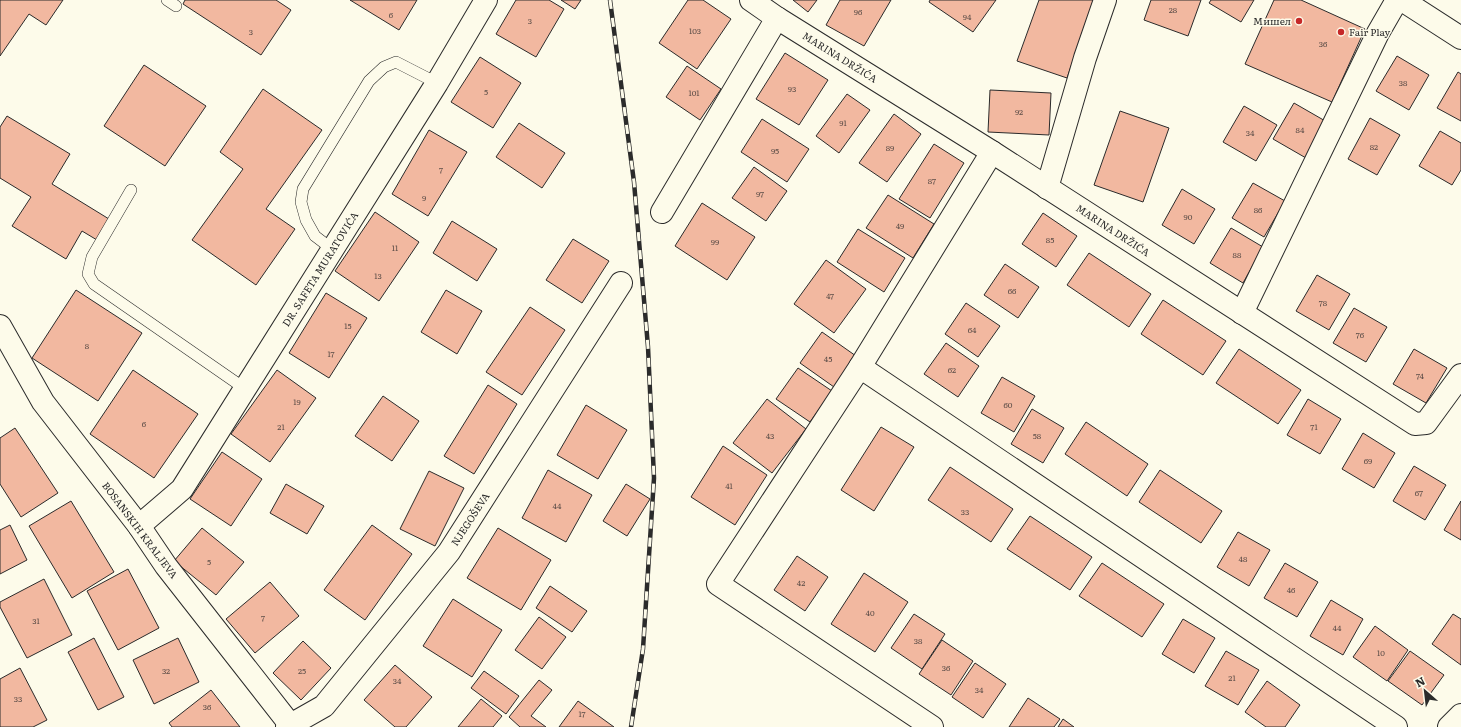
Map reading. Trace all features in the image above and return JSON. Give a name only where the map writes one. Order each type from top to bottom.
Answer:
[{"type":"street","name":"DR. SAFETA MURATOVIĆA","points":[[139,526],[182,489],[244,388],[437,83],[486,0]]},
{"type":"street","name":"MARINA DRŽIĆA","points":[[751,0],[777,18],[992,152],[1415,424],[1426,423],[1461,375]]},
{"type":"street","points":[[1047,188],[1085,58],[1105,0]]},
{"type":"street","points":[[1242,313],[1378,33],[1397,0]]},
{"type":"street","points":[[1402,0],[1461,38]]},
{"type":"street","points":[[662,212],[777,18]]},
{"type":"street","points":[[932,727],[718,584],[860,367],[992,152]]},
{"type":"street","name":"NJEGOŠEVA","points":[[290,726],[324,706],[449,552],[621,283]]},
{"type":"street","name":"BOSANSKIH KRALJEVA","points":[[0,326],[43,402],[139,526],[166,566],[290,726]]},
{"type":"street","points":[[860,367],[1396,727]]},
{"type":"street","points":[[1449,727],[1461,715]]},
{"type":"lane","points":[[332,249],[315,236],[306,220],[300,202],[303,189],[369,81],[384,67],[396,62],[437,83]]},
{"type":"lane","points":[[131,190],[92,257],[88,274],[94,284],[244,388]]},
{"type":"building","points":[[0,0],[63,0],[46,25],[29,14],[0,56]]},
{"type":"building","points":[[185,0],[276,0],[291,10],[261,55],[183,4]]},
{"type":"building","points":[[350,0],[417,0],[399,30]]},
{"type":"building","points":[[516,0],[549,0],[564,9],[536,57],[496,34]]},
{"type":"building","points":[[561,0],[581,0],[575,9]]},
{"type":"building","points":[[688,0],[703,0],[731,19],[697,69],[659,43]]},
{"type":"building","points":[[793,0],[817,0],[808,12]]},
{"type":"building","points":[[840,0],[891,0],[864,46],[826,25]]},
{"type":"building","points":[[930,0],[996,0],[973,32],[929,2]]},
{"type":"building","points":[[1039,0],[1094,0],[1067,78],[1017,61]]},
{"type":"building","points":[[1151,0],[1201,0],[1188,36],[1144,20]]},
{"type":"building","points":[[1211,0],[1254,0],[1241,22],[1209,3]]},
{"type":"building","points":[[1274,0],[1301,0],[1365,29],[1332,102],[1245,64]]},
{"type":"building","points":[[785,53],[828,80],[799,125],[756,99]]},
{"type":"building","points":[[1397,56],[1429,75],[1409,110],[1376,91]]},
{"type":"building","points":[[480,57],[521,83],[493,128],[451,102]]},
{"type":"building","points":[[144,65],[206,106],[165,166],[104,126]]},
{"type":"building","points":[[687,66],[721,89],[700,120],[666,97]]},
{"type":"building","points":[[1458,72],[1461,74],[1461,121],[1437,108]]},
{"type":"building","points":[[263,89],[322,130],[266,209],[295,229],[256,285],[192,240],[243,169],[220,152]]},
{"type":"building","points":[[990,90],[1051,93],[1049,135],[988,132]]},
{"type":"building","points":[[847,94],[870,110],[839,153],[816,136]]},
{"type":"building","points":[[1294,103],[1327,122],[1306,158],[1273,139]]},
{"type":"building","points":[[1244,106],[1277,125],[1256,161],[1223,142]]},
{"type":"building","points":[[1120,111],[1169,128],[1143,202],[1094,185]]},
{"type":"building","points":[[894,114],[921,134],[887,182],[859,163]]},
{"type":"building","points":[[7,116],[70,154],[52,184],[109,219],[97,240],[82,231],[66,259],[12,226],[31,197],[0,178],[0,127]]},
{"type":"building","points":[[1370,118],[1400,135],[1377,175],[1348,159]]},
{"type":"building","points":[[762,119],[809,149],[787,182],[741,152]]},
{"type":"building","points":[[519,123],[565,153],[542,188],[496,157]]},
{"type":"building","points":[[429,130],[467,152],[428,216],[392,194]]},
{"type":"building","points":[[1440,131],[1461,143],[1461,170],[1452,185],[1419,166]]},
{"type":"building","points":[[934,144],[964,163],[930,218],[899,199]]},
{"type":"building","points":[[754,167],[787,191],[766,221],[732,198]]},
{"type":"building","points":[[1253,183],[1285,201],[1264,237],[1232,218]]},
{"type":"building","points":[[1182,189],[1215,209],[1194,244],[1162,225]]},
{"type":"building","points":[[888,195],[934,224],[913,258],[866,228]]},
{"type":"building","points":[[702,203],[755,237],[727,280],[675,246]]},
{"type":"building","points":[[375,212],[419,242],[379,301],[335,271]]},
{"type":"building","points":[[1043,213],[1077,236],[1056,267],[1022,244]]},
{"type":"building","points":[[452,221],[497,249],[477,281],[433,253]]},
{"type":"building","points":[[1231,228],[1263,247],[1243,283],[1210,263]]},
{"type":"building","points":[[858,229],[905,258],[884,292],[837,262]]},
{"type":"building","points":[[573,239],[609,261],[582,303],[546,280]]},
{"type":"building","points":[[1089,253],[1151,294],[1129,327],[1067,285]]},
{"type":"building","points":[[826,260],[866,289],[834,333],[794,304]]},
{"type":"building","points":[[1005,264],[1039,287],[1018,318],[984,295]]},
{"type":"building","points":[[1317,275],[1350,294],[1329,330],[1296,311]]},
{"type":"building","points":[[76,290],[142,333],[98,401],[32,358]]},
{"type":"building","points":[[446,290],[482,311],[457,354],[421,332]]},
{"type":"building","points":[[326,293],[367,318],[329,378],[289,353]]},
{"type":"building","points":[[1163,300],[1226,341],[1203,375],[1141,334]]},
{"type":"building","points":[[966,303],[1000,326],[978,357],[945,334]]},
{"type":"building","points":[[530,307],[565,330],[522,395],[486,372]]},
{"type":"building","points":[[1354,308],[1387,327],[1366,362],[1333,343]]},
{"type":"building","points":[[822,332],[856,356],[834,387],[800,363]]},
{"type":"building","points":[[946,343],[979,366],[958,397],[924,374]]},
{"type":"building","points":[[1239,349],[1301,390],[1278,424],[1216,383]]},
{"type":"building","points":[[1414,349],[1447,368],[1426,403],[1393,384]]},
{"type":"building","points":[[798,368],[832,391],[810,422],[776,399]]},
{"type":"building","points":[[133,370],[198,414],[154,478],[90,434]]},
{"type":"building","points":[[277,370],[316,398],[270,462],[231,434]]},
{"type":"building","points":[[1002,377],[1035,396],[1014,432],[981,413]]},
{"type":"building","points":[[488,385],[517,404],[474,474],[444,456]]},
{"type":"building","points":[[383,396],[419,421],[392,461],[355,436]]},
{"type":"building","points":[[767,399],[806,429],[772,473],[733,443]]},
{"type":"building","points":[[1308,399],[1341,419],[1320,454],[1287,435]]},
{"type":"building","points":[[586,405],[627,430],[598,479],[557,455]]},
{"type":"building","points":[[1032,409],[1064,428],[1043,463],[1011,444]]},
{"type":"building","points":[[1086,422],[1148,464],[1127,496],[1065,454]]},
{"type":"building","points":[[881,427],[914,447],[874,511],[841,490]]},
{"type":"building","points":[[15,428],[58,493],[21,517],[0,484],[0,438]]},
{"type":"building","points":[[1363,433],[1395,453],[1374,488],[1342,469]]},
{"type":"building","points":[[723,446],[767,475],[735,525],[691,497]]},
{"type":"building","points":[[222,452],[262,479],[231,526],[190,499]]},
{"type":"building","points":[[1414,466],[1446,485],[1425,520],[1393,501]]},
{"type":"building","points":[[950,467],[1013,509],[991,542],[928,500]]},
{"type":"building","points":[[548,470],[592,495],[566,542],[522,518]]},
{"type":"building","points":[[1160,470],[1222,511],[1201,543],[1139,502]]},
{"type":"building","points":[[429,471],[464,488],[435,546],[400,529]]},
{"type":"building","points":[[286,484],[324,506],[307,534],[270,513]]},
{"type":"building","points":[[626,484],[650,499],[627,536],[603,521]]},
{"type":"building","points":[[71,501],[114,572],[72,598],[29,526]]},
{"type":"building","points":[[1461,501],[1461,540],[1444,530]]},
{"type":"building","points":[[1030,516],[1092,557],[1070,590],[1007,549]]},
{"type":"building","points":[[10,525],[27,560],[0,574],[0,530]]},
{"type":"building","points":[[372,525],[412,554],[365,620],[324,590]]},
{"type":"building","points":[[202,528],[244,562],[216,595],[174,561]]},
{"type":"building","points":[[498,528],[551,560],[521,610],[467,578]]},
{"type":"building","points":[[1238,532],[1270,550],[1249,586],[1217,567]]},
{"type":"building","points":[[797,556],[828,577],[805,611],[774,590]]},
{"type":"building","points":[[1102,563],[1164,604],[1142,637],[1079,596]]},
{"type":"building","points":[[1285,563],[1318,582],[1297,617],[1264,598]]},
{"type":"building","points":[[128,569],[159,628],[118,650],[87,591]]},
{"type":"building","points":[[864,573],[908,602],[875,652],[831,624]]},
{"type":"building","points":[[44,579],[72,635],[27,658],[0,607],[0,602]]},
{"type":"building","points":[[270,582],[299,616],[255,653],[226,619]]},
{"type":"building","points":[[550,586],[587,611],[572,632],[536,608]]},
{"type":"building","points":[[453,599],[502,630],[472,677],[423,646]]},
{"type":"building","points":[[1331,600],[1363,619],[1343,655],[1310,636]]},
{"type":"building","points":[[914,614],[945,634],[922,669],[891,648]]},
{"type":"building","points":[[1453,614],[1461,619],[1461,665],[1432,644]]},
{"type":"building","points":[[539,617],[566,637],[542,669],[515,650]]},
{"type":"building","points":[[1183,619],[1215,638],[1194,673],[1162,654]]},
{"type":"building","points":[[1375,626],[1408,650],[1387,681],[1353,657]]},
{"type":"building","points":[[94,638],[124,697],[98,710],[68,652]]},
{"type":"building","points":[[178,638],[199,682],[154,704],[133,660]]},
{"type":"building","points":[[942,640],[973,661],[951,695],[919,674]]},
{"type":"building","points":[[303,641],[331,668],[301,700],[273,673]]},
{"type":"building","points":[[1226,651],[1259,670],[1238,705],[1205,686]]},
{"type":"building","points":[[1410,651],[1444,675],[1422,705],[1388,681]]},
{"type":"building","points":[[975,663],[1006,684],[983,718],[952,697]]},
{"type":"building","points":[[395,665],[432,697],[406,727],[395,727],[364,700]]},
{"type":"building","points":[[20,668],[47,720],[33,727],[0,727],[0,679]]},
{"type":"building","points":[[484,671],[519,696],[506,714],[471,688]]},
{"type":"building","points":[[539,680],[552,690],[531,716],[546,727],[520,727],[509,717]]},
{"type":"building","points":[[1267,681],[1300,705],[1285,727],[1266,727],[1245,712]]},
{"type":"building","points":[[211,690],[240,727],[172,727],[169,723]]},
{"type":"building","points":[[1028,698],[1060,719],[1054,727],[1009,727]]},
{"type":"building","points":[[481,699],[502,716],[493,727],[458,727]]},
{"type":"building","points":[[578,701],[614,727],[559,727]]},
{"type":"building","points":[[1063,719],[1074,727],[1058,727]]},
{"type":"railway","points":[[610,0],[634,182],[648,347],[654,478],[643,649],[631,727]]},
{"type":"place","name":"Мишел","points":[[1299,21]]},
{"type":"place","name":"Fair Play","points":[[1341,32]]}]
